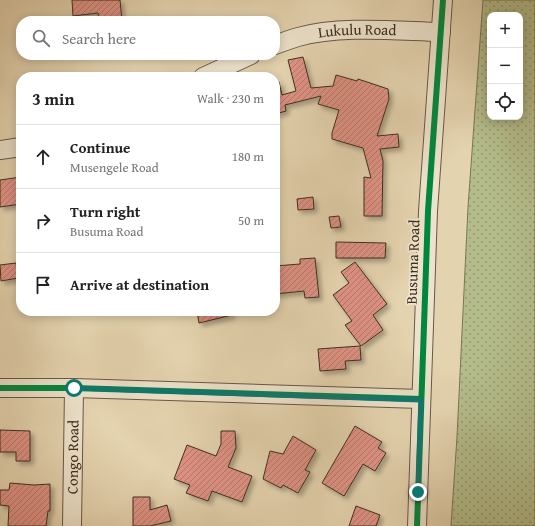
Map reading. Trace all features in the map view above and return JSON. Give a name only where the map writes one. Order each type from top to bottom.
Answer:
[{"type":"street","name":"Busuma Road","points":[[417,526],[428,211],[443,0]]},
{"type":"street","name":"Lukulu Road","points":[[280,43],[318,33],[344,31],[381,30],[441,32]]},
{"type":"street","points":[[214,72],[240,60]]},
{"type":"street","points":[[0,150],[16,148]]},
{"type":"street","points":[[0,388],[74,388],[421,400]]},
{"type":"street","name":"Congo Road","points":[[72,526],[74,388]]},
{"type":"green space","points":[[483,0],[535,0],[535,526],[451,526],[457,437],[468,207]]},
{"type":"building","points":[[72,0],[120,0],[122,16],[98,16],[98,13],[73,16]]},
{"type":"building","points":[[303,57],[311,88],[333,86],[336,75],[357,81],[358,79],[388,89],[389,99],[377,136],[398,134],[399,147],[380,149],[383,161],[382,216],[364,216],[364,177],[371,178],[363,148],[332,139],[332,133],[339,110],[318,104],[321,96],[285,105],[286,111],[280,113],[280,86],[282,95],[296,91],[288,60]]},
{"type":"building","points":[[16,178],[16,205],[0,207],[0,180]]},
{"type":"building","points":[[313,197],[314,209],[298,210],[297,199]]},
{"type":"building","points":[[339,216],[341,227],[331,228],[329,217]]},
{"type":"building","points":[[336,242],[386,243],[385,258],[336,258]]},
{"type":"building","points":[[315,258],[319,297],[305,298],[304,291],[280,293],[280,266],[300,264],[300,259]]},
{"type":"building","points":[[355,262],[387,304],[373,315],[383,330],[361,346],[345,325],[352,321],[333,295],[349,283],[341,272]]},
{"type":"building","points":[[16,263],[16,278],[1,281],[0,265]]},
{"type":"building","points":[[198,316],[228,316],[199,323]]},
{"type":"building","points":[[360,346],[361,360],[345,361],[346,369],[320,371],[318,349]]},
{"type":"building","points":[[355,426],[382,442],[378,448],[386,453],[375,471],[363,464],[344,496],[322,483]]},
{"type":"building","points":[[0,430],[30,431],[30,461],[16,461],[16,452],[0,452]]},
{"type":"building","points":[[221,431],[235,431],[236,448],[228,467],[252,476],[242,502],[212,491],[208,501],[186,493],[190,485],[174,479],[187,445],[216,456],[221,444]]},
{"type":"building","points":[[293,436],[316,450],[305,470],[310,472],[298,493],[283,485],[281,488],[263,479],[270,451],[283,454]]},
{"type":"building","points":[[10,483],[34,485],[50,484],[50,511],[48,511],[46,526],[8,526],[9,506],[0,505],[0,490],[9,490]]},
{"type":"building","points":[[133,497],[150,497],[150,510],[167,505],[171,521],[150,526],[133,526]]},
{"type":"building","points":[[356,506],[380,515],[376,526],[349,526]]},
{"type":"cycle path","points":[[417,526],[428,211],[443,0]]},
{"type":"cycle path","points":[[0,388],[74,388],[421,399]]},
{"type":"route","points":[[74,388],[421,400],[418,492]]}]
